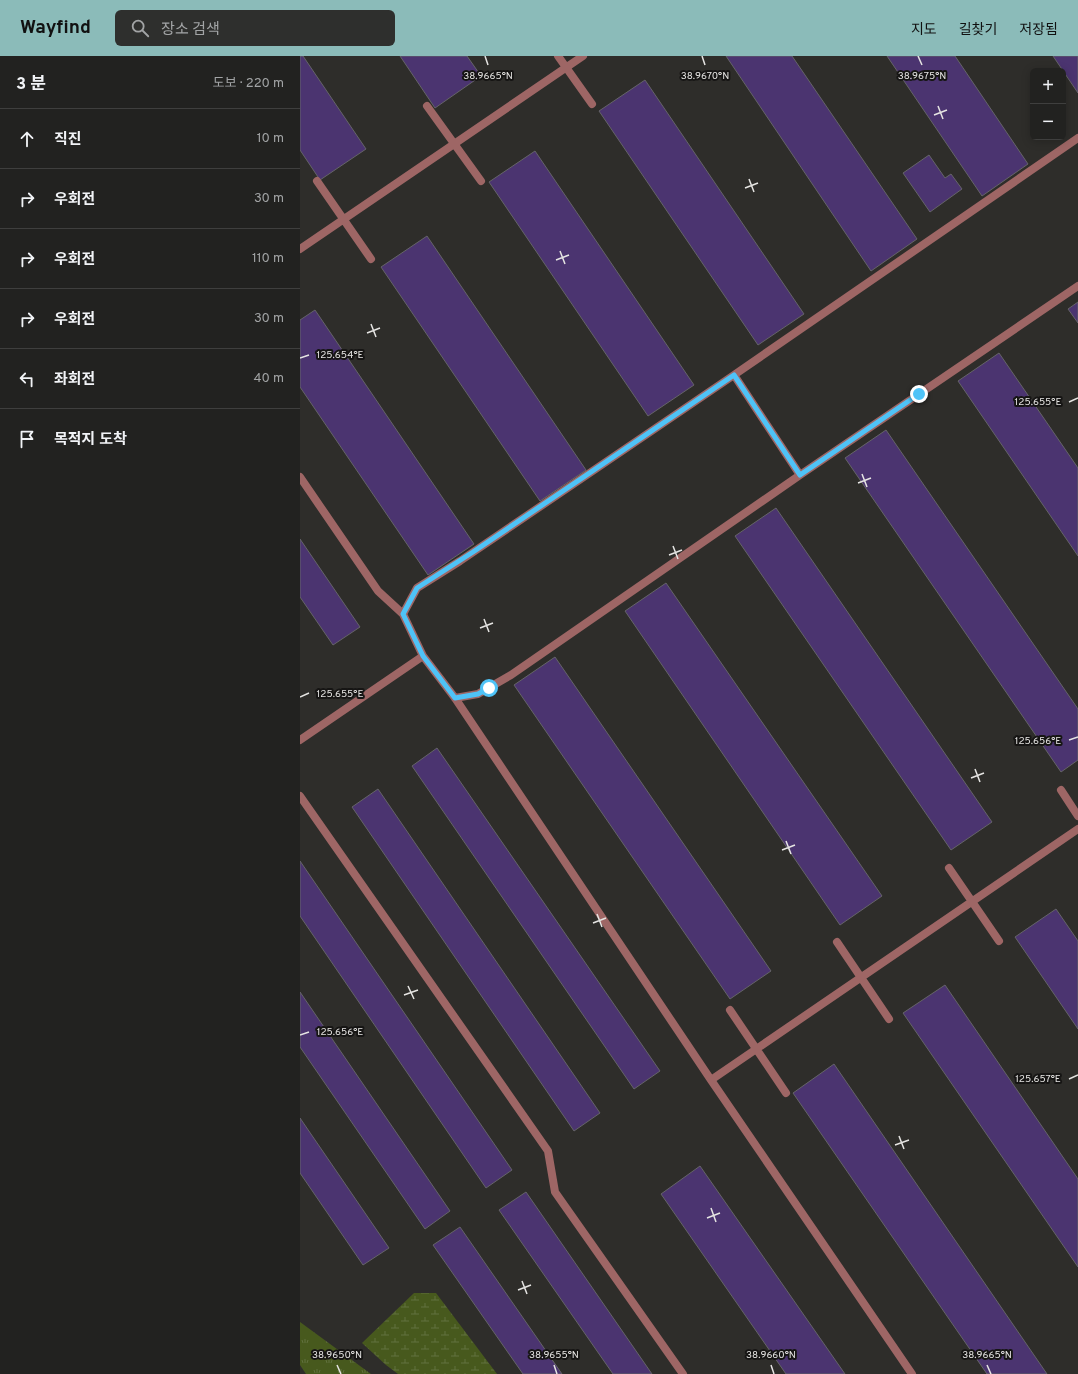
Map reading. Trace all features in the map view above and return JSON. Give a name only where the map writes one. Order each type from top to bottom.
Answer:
[{"type":"lane","points":[[558,56],[592,104]]},
{"type":"lane","points":[[300,249],[583,56]]},
{"type":"lane","points":[[427,106],[481,181]]},
{"type":"lane","points":[[403,614],[417,588],[467,556],[734,375],[1078,138]]},
{"type":"lane","points":[[317,182],[371,259]]},
{"type":"lane","points":[[455,698],[478,694],[511,675],[800,475],[1078,286]]},
{"type":"lane","points":[[734,375],[800,475]]},
{"type":"lane","points":[[300,477],[378,591],[403,614],[423,656],[455,698],[711,1080],[912,1374]]},
{"type":"lane","points":[[300,740],[423,656]]},
{"type":"lane","points":[[1061,790],[1078,816]]},
{"type":"lane","points":[[300,796],[548,1151],[555,1192],[683,1374]]},
{"type":"lane","points":[[711,1080],[1078,829]]},
{"type":"lane","points":[[949,868],[999,942]]},
{"type":"lane","points":[[837,942],[889,1018]]},
{"type":"lane","points":[[730,1010],[786,1093]]},
{"type":"green space","points":[[414,1293],[436,1293],[497,1374],[398,1374],[362,1343]]},
{"type":"green space","points":[[300,1322],[371,1374],[306,1374],[300,1365]]},
{"type":"building","points":[[300,56],[303,56],[366,149],[320,180],[300,150]]},
{"type":"building","points":[[400,56],[467,56],[481,76],[435,108]]},
{"type":"building","points":[[726,56],[792,56],[917,239],[871,271]]},
{"type":"building","points":[[887,56],[955,56],[1028,164],[982,196]]},
{"type":"building","points":[[1053,56],[1078,56],[1078,93],[1066,75],[1066,68],[1061,68]]},
{"type":"building","points":[[645,80],[804,314],[758,345],[599,111]]},
{"type":"building","points":[[535,151],[694,385],[648,416],[489,182]]},
{"type":"building","points":[[929,155],[945,178],[951,174],[962,189],[930,212],[903,173]]},
{"type":"building","points":[[427,236],[586,470],[540,501],[381,267]]},
{"type":"building","points":[[1078,302],[1078,323],[1068,309]]},
{"type":"building","points":[[315,310],[474,544],[428,575],[300,387],[300,320]]},
{"type":"building","points":[[999,353],[1078,468],[1078,556],[958,381]]},
{"type":"building","points":[[886,430],[1078,709],[1078,760],[1061,772],[845,458]]},
{"type":"building","points":[[776,508],[992,822],[951,850],[735,536]]},
{"type":"building","points":[[300,539],[360,627],[333,645],[300,597]]},
{"type":"building","points":[[666,583],[882,896],[840,925],[625,611]]},
{"type":"building","points":[[555,657],[771,971],[730,999],[514,685]]},
{"type":"building","points":[[437,748],[660,1071],[634,1089],[412,766]]},
{"type":"building","points":[[378,789],[600,1113],[574,1131],[352,807]]},
{"type":"building","points":[[300,861],[512,1170],[486,1188],[300,916]]},
{"type":"building","points":[[1056,909],[1078,941],[1078,1029],[1015,937]]},
{"type":"building","points":[[945,985],[1078,1179],[1078,1267],[903,1013]]},
{"type":"building","points":[[300,992],[450,1211],[425,1229],[300,1047]]},
{"type":"building","points":[[834,1064],[1047,1374],[987,1374],[793,1093]]},
{"type":"building","points":[[300,1118],[389,1248],[363,1265],[300,1173]]},
{"type":"building","points":[[700,1166],[845,1374],[786,1374],[661,1194]]},
{"type":"building","points":[[526,1192],[652,1374],[613,1374],[499,1210]]},
{"type":"building","points":[[460,1227],[562,1374],[523,1374],[433,1245]]},
{"type":"route","points":[[489,688],[478,694],[455,698],[423,656],[403,614],[417,588],[473,552],[734,375],[800,475],[919,394]]}]
